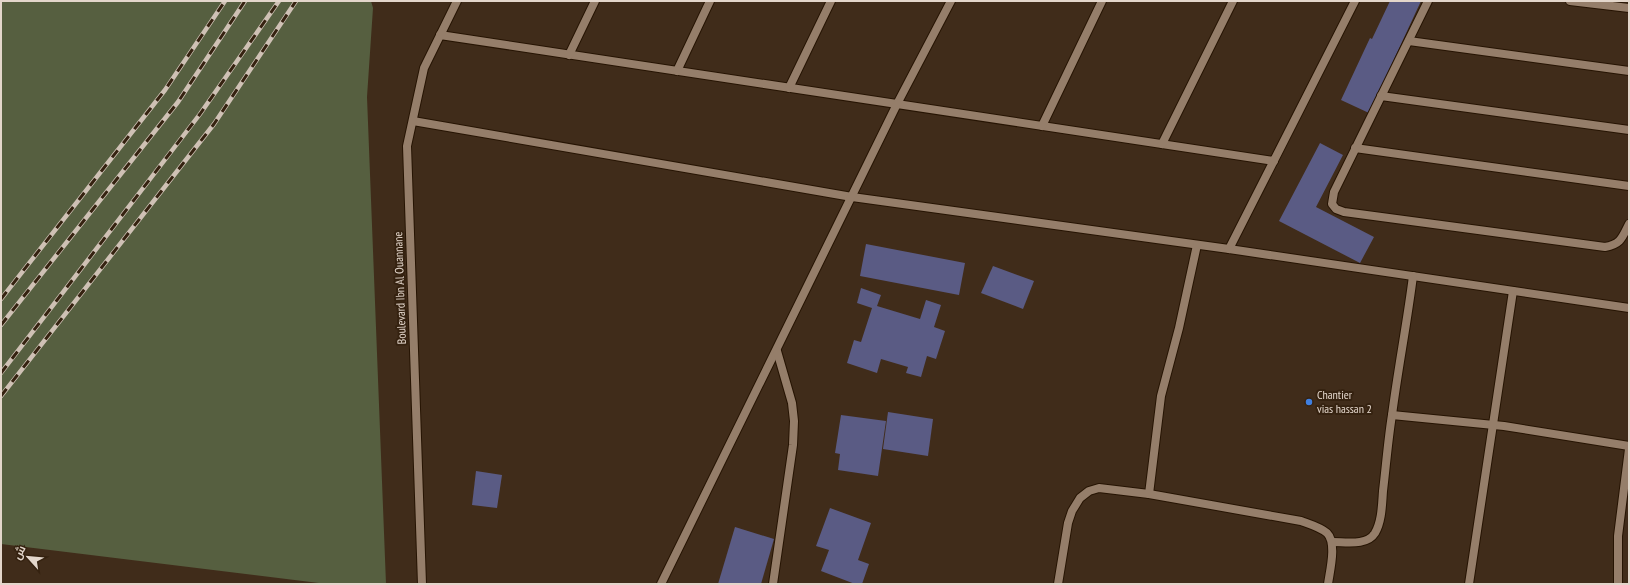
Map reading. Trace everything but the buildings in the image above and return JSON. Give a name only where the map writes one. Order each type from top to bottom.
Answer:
[{"type":"street","name":"Boulevard Ibn Al Ouannane","points":[[422,584],[407,146],[424,68],[457,1]]},
{"type":"street","points":[[569,55],[595,1]]},
{"type":"street","points":[[677,71],[710,1]]},
{"type":"street","points":[[789,88],[831,1]]},
{"type":"street","points":[[661,584],[777,351],[897,104],[951,1]]},
{"type":"street","points":[[1042,126],[1102,1]]},
{"type":"street","points":[[1162,144],[1233,1]]},
{"type":"street","points":[[1229,249],[1355,1]]},
{"type":"street","points":[[1428,1],[1334,192],[1332,204],[1336,209],[1344,212],[1605,247],[1618,243],[1629,224]]},
{"type":"street","points":[[1570,1],[1629,8]]},
{"type":"street","points":[[440,36],[1274,161]]},
{"type":"street","points":[[1408,41],[1629,71]]},
{"type":"street","points":[[1382,96],[1629,130]]},
{"type":"street","points":[[412,121],[852,197],[1229,249],[1629,308]]},
{"type":"street","points":[[1355,148],[1629,186]]},
{"type":"street","points":[[1149,494],[1162,396],[1179,328],[1197,245]]},
{"type":"street","points":[[1333,542],[1358,542],[1367,540],[1375,534],[1381,509],[1392,415],[1413,276]]},
{"type":"street","points":[[1469,584],[1513,291]]},
{"type":"street","points":[[773,584],[793,445],[794,421],[792,403],[777,351]]},
{"type":"street","points":[[1392,415],[1493,425],[1629,446]]},
{"type":"street","points":[[1618,584],[1618,536],[1629,449]]},
{"type":"street","points":[[1058,584],[1068,523],[1072,511],[1080,498],[1089,491],[1099,488],[1149,494],[1301,521],[1316,526],[1327,533],[1333,542],[1328,584]]},
{"type":"green space","points":[[1,1],[371,1],[373,8],[367,97],[386,584],[327,584],[1,544]]},
{"type":"railway","points":[[1,299],[165,90],[225,1]]},
{"type":"railway","points":[[1,325],[178,102],[245,1]]},
{"type":"railway","points":[[1,373],[200,114],[279,1]]},
{"type":"railway","points":[[1,396],[214,124],[296,1]]},
{"type":"place","name":"Chantier vias hassan 2","points":[[1309,402]]}]
